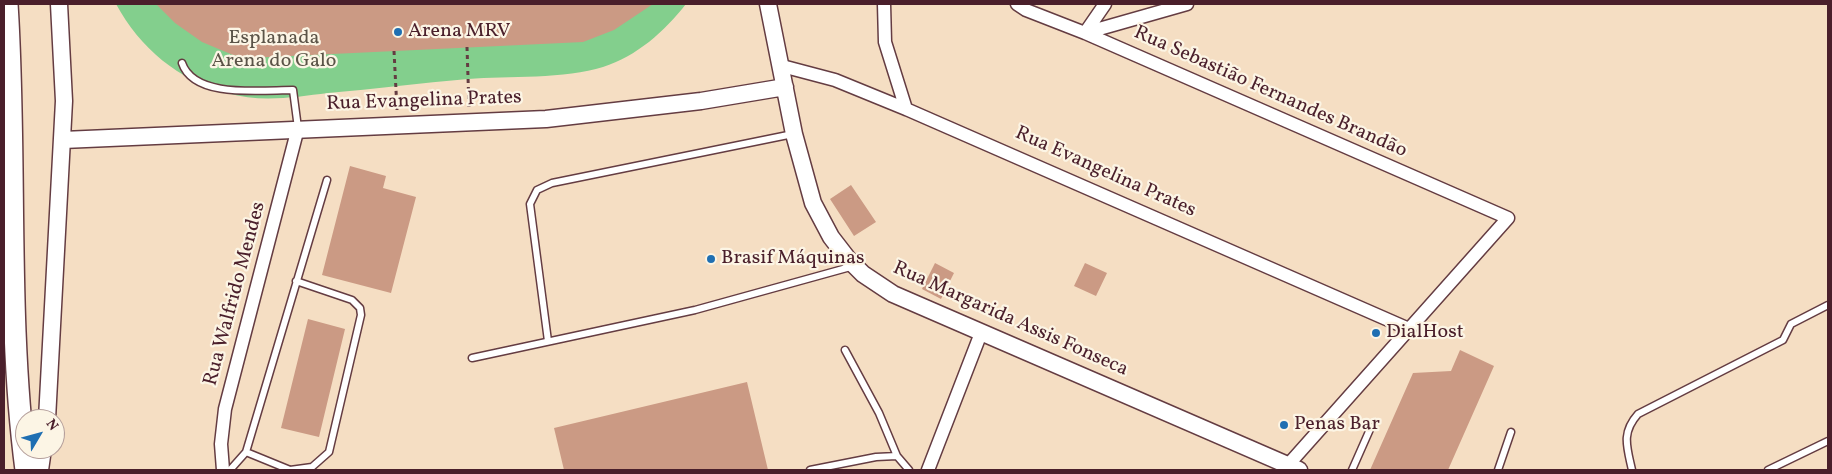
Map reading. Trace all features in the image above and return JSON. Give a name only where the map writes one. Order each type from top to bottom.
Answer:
[{"type":"highway","points":[[7,4],[13,135],[18,359],[26,470]]},
{"type":"street","points":[[48,409],[63,140],[64,94],[59,4]]},
{"type":"street","name":"Rua Margarida Assis Fonseca","points":[[768,4],[782,66],[794,134],[813,203],[831,237],[855,266],[868,278],[893,294],[1293,468]]},
{"type":"street","points":[[884,4],[886,42],[906,108]]},
{"type":"street","name":"Rua Sebastião Fernandes Brandão","points":[[1016,4],[1026,10],[1085,33],[1508,218],[1409,329]]},
{"type":"street","points":[[1085,33],[1105,4]]},
{"type":"street","points":[[1085,33],[1187,4]]},
{"type":"street","name":"Rua Evangelina Prates","points":[[782,66],[835,80],[906,108],[1409,329]]},
{"type":"street","name":"Rua Evangelina Prates","points":[[63,140],[298,128],[469,123],[556,118],[701,101],[785,87]]},
{"type":"street","name":"Rua Walfrido Mendes","points":[[223,470],[221,444],[225,409],[298,128]]},
{"type":"street","points":[[1293,468],[1409,329]]},
{"type":"street","points":[[928,470],[981,333]]},
{"type":"lane","points":[[182,63],[190,77],[214,87],[237,90],[292,90],[298,128]]},
{"type":"lane","points":[[548,341],[530,204],[537,190],[552,183],[794,134]]},
{"type":"lane","points":[[230,470],[246,452],[326,180]]},
{"type":"lane","points":[[472,358],[695,310],[855,266]]},
{"type":"lane","points":[[246,452],[290,470],[312,467],[328,452],[336,426],[361,316],[360,308],[352,300],[296,281]]},
{"type":"lane","points":[[1632,470],[1626,440],[1629,424],[1638,414],[1783,340],[1790,324],[1828,305]]},
{"type":"lane","points":[[845,350],[879,413],[897,456],[909,470]]},
{"type":"lane","points":[[1352,470],[1371,427]]},
{"type":"lane","points":[[1498,470],[1511,432]]},
{"type":"lane","points":[[1768,470],[1828,441]]},
{"type":"lane","points":[[810,470],[876,457],[897,456]]},
{"type":"path","points":[[467,47],[469,123]]},
{"type":"path","points":[[394,51],[398,125]]},
{"type":"green space","name":"Esplanada Arena do Galo","points":[[116,4],[686,4],[669,24],[638,50],[615,62],[588,71],[572,74],[468,79],[291,97],[252,98],[209,87],[177,71],[162,60],[137,35]]},
{"type":"building","name":"Arena MRV","points":[[156,4],[653,4],[614,30],[583,42],[249,58],[233,55],[202,42],[175,23]]},
{"type":"building","points":[[350,166],[386,176],[383,188],[416,197],[391,293],[322,275]]},
{"type":"building","points":[[851,185],[876,222],[854,236],[830,199]]},
{"type":"building","points":[[935,263],[954,273],[941,299],[922,289]]},
{"type":"building","points":[[1085,263],[1107,273],[1096,296],[1074,286]]},
{"type":"building","points":[[308,319],[345,329],[319,437],[281,428]]},
{"type":"building","points":[[1460,350],[1494,366],[1448,470],[1370,470],[1413,373],[1451,371]]},
{"type":"building","points":[[747,382],[768,470],[564,470],[554,428]]},
{"type":"place","name":"Arena MRV","points":[[398,32]]},
{"type":"place","name":"Brasif Máquinas","points":[[711,259]]},
{"type":"place","name":"DialHost","points":[[1376,333]]},
{"type":"place","name":"Penas Bar","points":[[1284,425]]}]
